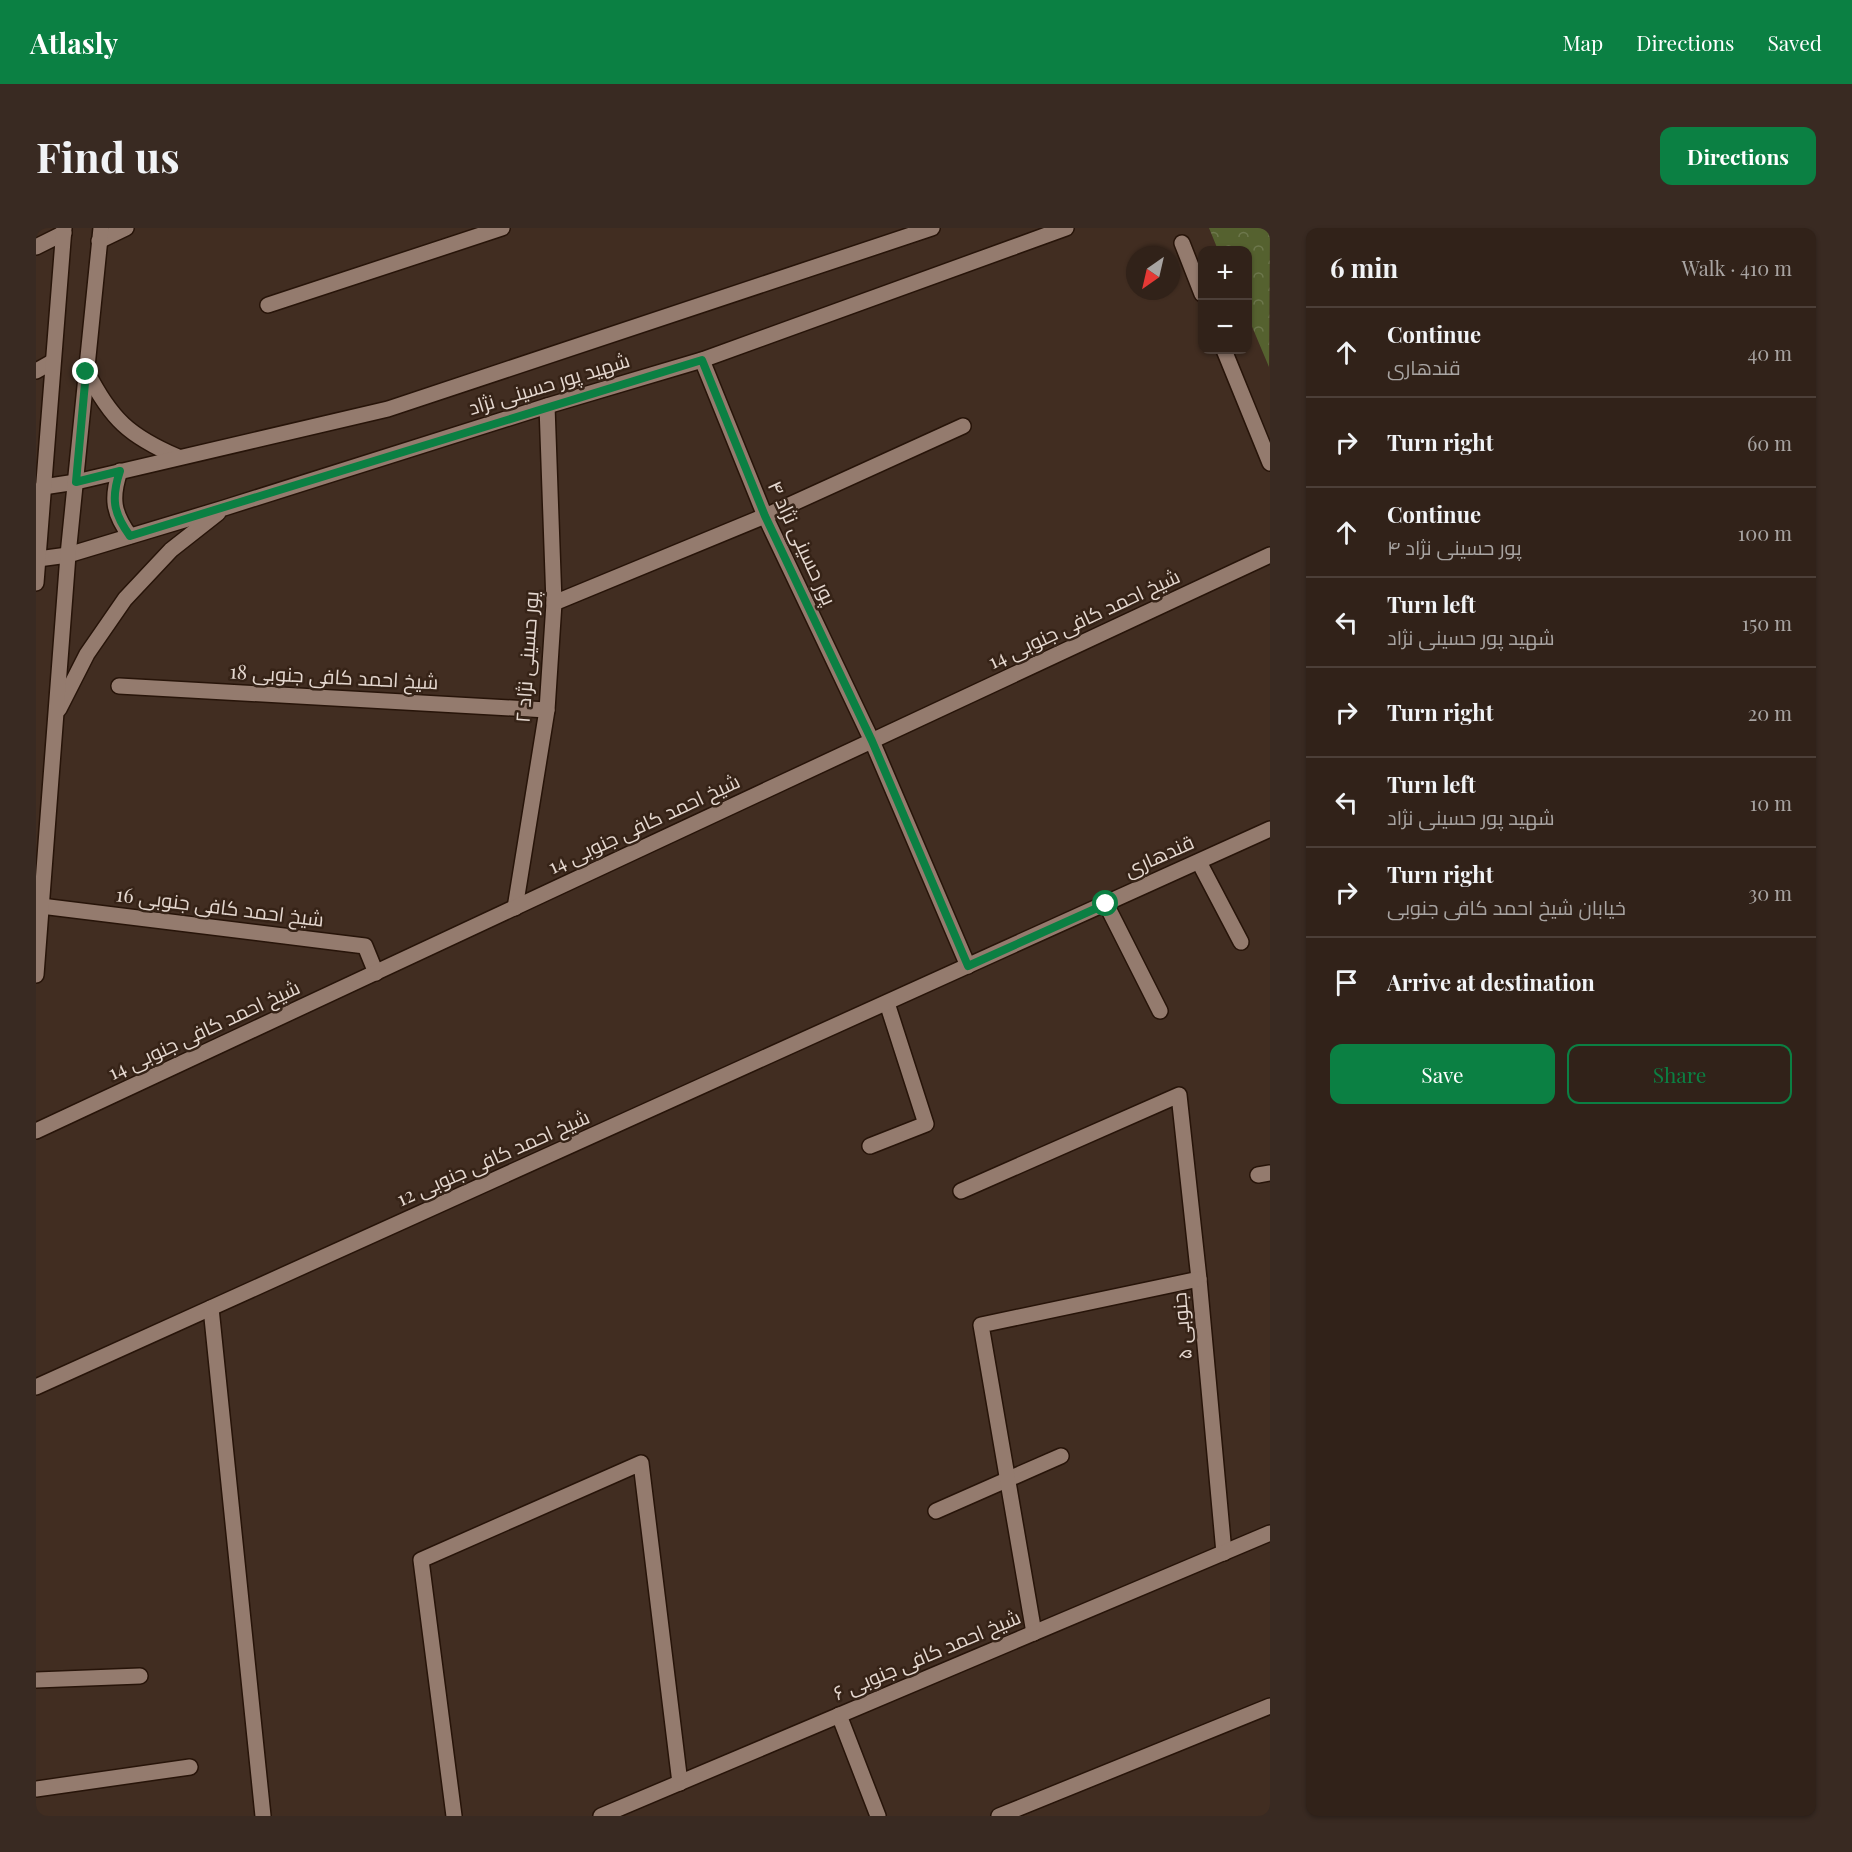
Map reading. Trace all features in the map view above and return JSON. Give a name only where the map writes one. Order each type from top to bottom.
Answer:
[{"type":"street","points":[[36,975],[68,555],[100,235],[126,228]]},
{"type":"street","points":[[268,305],[502,228]]},
{"type":"street","name":"شهید پور حسینی نژاد","points":[[43,487],[76,482],[388,409],[932,228]]},
{"type":"street","name":"شهید پور حسینی نژاد","points":[[38,559],[68,555],[702,360],[1066,228]]},
{"type":"street","points":[[36,247],[64,230]]},
{"type":"street","points":[[36,584],[64,230]]},
{"type":"street","points":[[1182,243],[1198,282]]},
{"type":"street","points":[[1226,354],[1270,464]]},
{"type":"street","name":"پور حسینی نژاد ۴","points":[[702,360],[765,516],[872,741],[968,966]]},
{"type":"street","points":[[36,371],[52,362]]},
{"type":"street","points":[[86,372],[101,401],[123,425],[148,444],[178,457]]},
{"type":"street","name":"پور حسینی نژاد ۲","points":[[515,908],[547,710],[554,603],[547,406]]},
{"type":"street","points":[[554,603],[765,516],[963,426]]},
{"type":"street","points":[[120,471],[114,487],[114,505],[120,522],[130,536]]},
{"type":"street","points":[[57,714],[87,654],[125,599],[171,550],[224,508]]},
{"type":"street","name":"شیخ احمد کافی جنوبی 14","points":[[36,1131],[1270,555]]},
{"type":"street","name":"شیخ احمد کافی جنوبی 18","points":[[119,687],[547,710]]},
{"type":"street","name":"قندهاری","points":[[968,966],[1270,829]]},
{"type":"street","points":[[1199,862],[1240,942]]},
{"type":"street","points":[[1106,904],[1160,1011]]},
{"type":"street","name":"شیخ احمد کافی جنوبی 16","points":[[41,906],[365,946],[376,973]]},
{"type":"street","name":"شیخ احمد کافی جنوبی 12","points":[[36,1387],[968,966]]},
{"type":"street","points":[[870,1146],[926,1124],[887,1003]]},
{"type":"street","name":"جنوبی ۵","points":[[961,1191],[1179,1095],[1199,1279],[1224,1553]]},
{"type":"street","points":[[1034,1633],[981,1325],[1199,1279]]},
{"type":"street","points":[[211,1308],[264,1816]]},
{"type":"street","points":[[936,1511],[1061,1455]]},
{"type":"street","points":[[454,1816],[421,1560],[641,1464],[680,1783]]},
{"type":"street","name":"شیخ احمد کافی جنوبی ۶","points":[[601,1816],[1270,1533]]},
{"type":"street","points":[[36,1680],[141,1676]]},
{"type":"street","points":[[999,1816],[1270,1706]]},
{"type":"street","points":[[839,1715],[878,1816]]},
{"type":"street","points":[[36,1789],[190,1767]]},
{"type":"green space","points":[[1209,228],[1270,228],[1269,367],[1252,327],[1252,246],[1216,246]]},
{"type":"route","points":[[86,372],[76,482],[120,471],[114,487],[114,505],[120,522],[130,536],[702,360],[765,516],[872,741],[968,966],[1106,904]]}]
